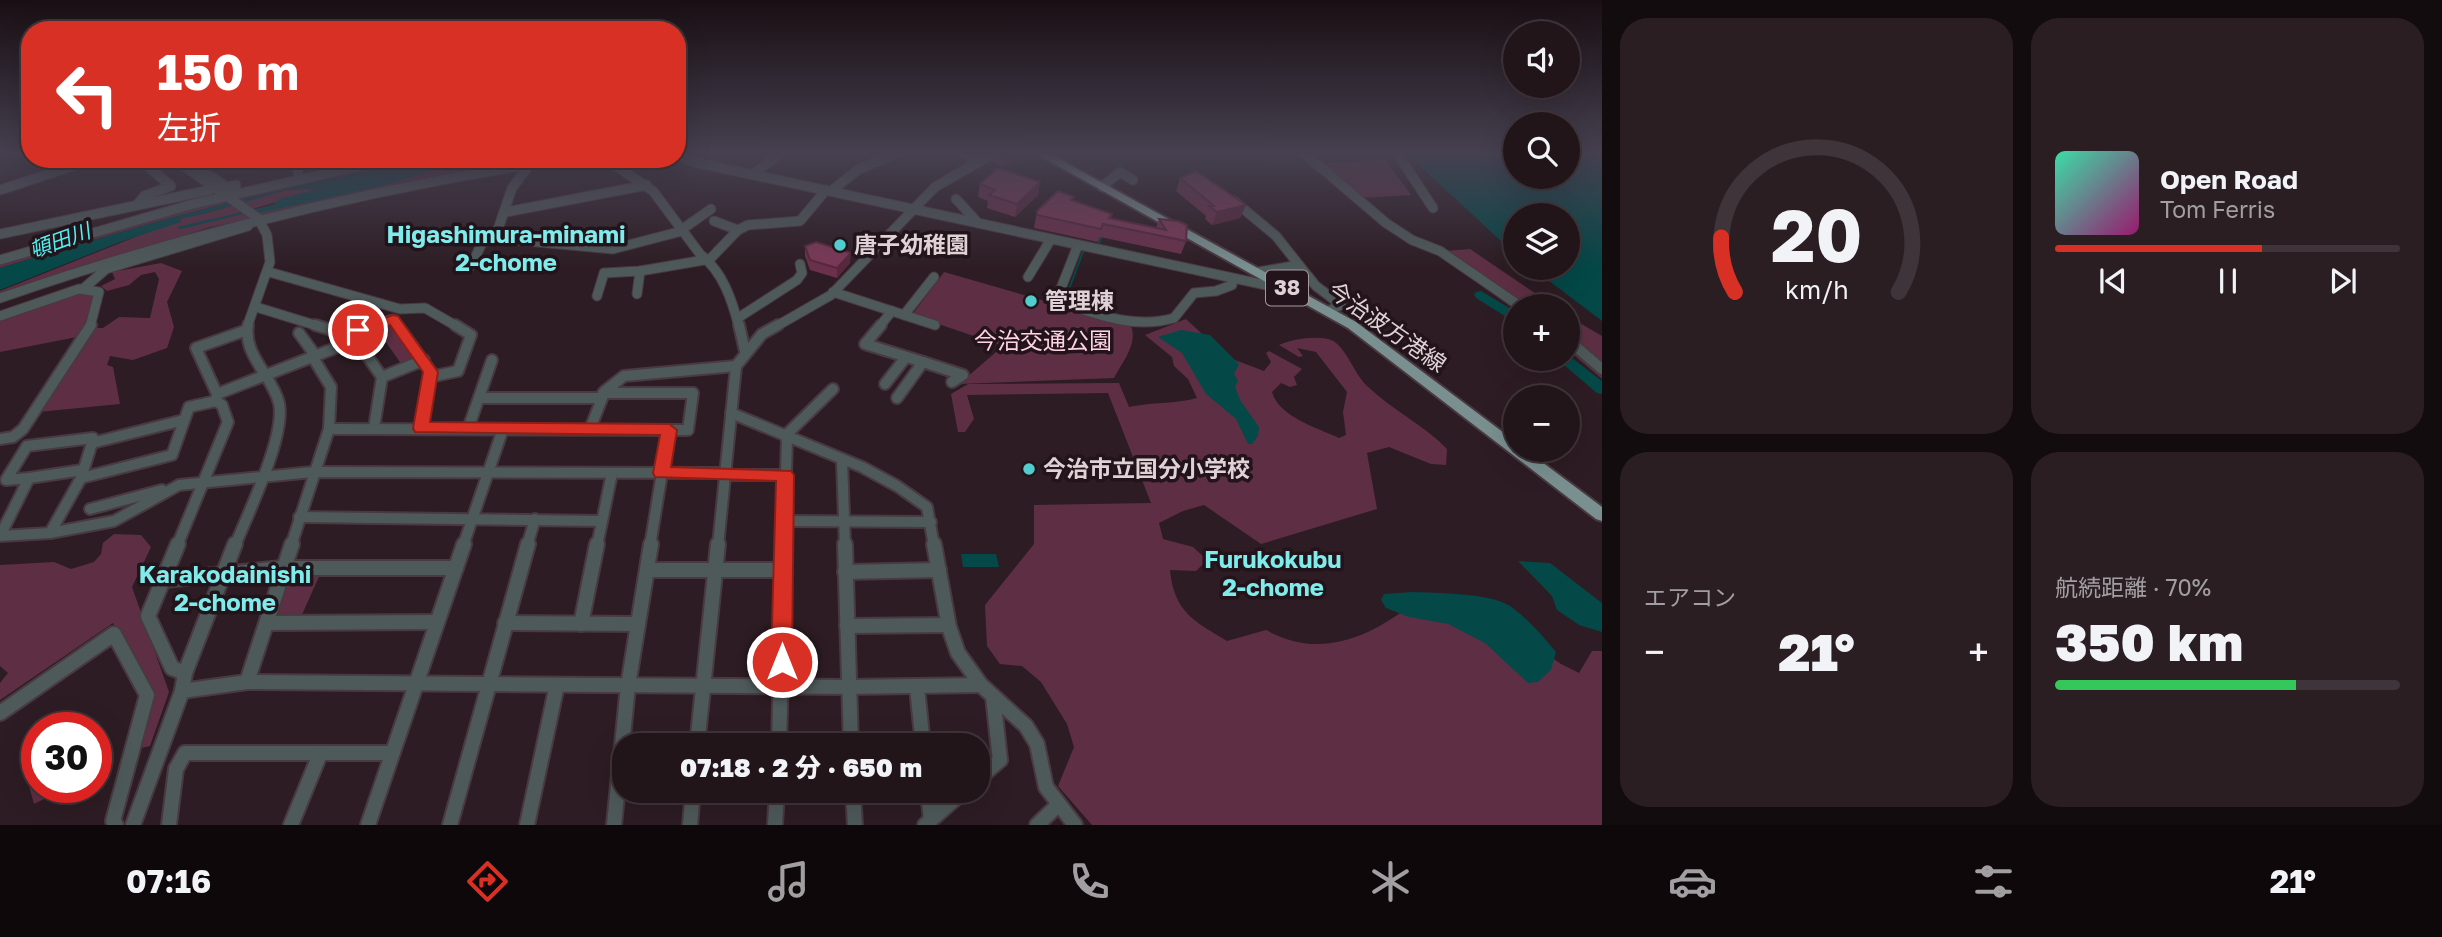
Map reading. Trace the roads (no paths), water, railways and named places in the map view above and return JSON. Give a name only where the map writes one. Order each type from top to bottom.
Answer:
[{"type":"main road","name":"今治波方港線","points":[[1110,192],[1328,311],[1385,349],[1503,440]]},
{"type":"main road","name":"今治波方港線","points":[[1532,462],[1602,515]]},
{"type":"street","points":[[137,205],[156,192]]},
{"type":"street","points":[[0,234],[207,192]]},
{"type":"street","points":[[0,260],[111,224],[226,192],[258,219],[271,242],[269,272],[247,330],[250,346],[266,375],[280,412],[261,476],[185,673],[182,691],[133,825]]},
{"type":"street","points":[[0,298],[196,234],[381,192]]},
{"type":"street","points":[[495,238],[512,192]]},
{"type":"street","points":[[506,212],[578,202],[607,192]]},
{"type":"street","points":[[652,192],[700,254],[709,259],[738,318],[745,351]]},
{"type":"street","points":[[597,296],[604,273],[640,271],[709,259],[738,230],[748,225],[800,221],[828,192]]},
{"type":"street","points":[[830,192],[1292,290]]},
{"type":"street","points":[[698,733],[736,366],[745,351],[762,334],[833,292],[930,192]]},
{"type":"street","points":[[1349,192],[1386,223],[1412,240],[1440,251],[1503,294]]},
{"type":"street","points":[[1422,192],[1433,208]]},
{"type":"street","points":[[1223,195],[1276,236],[1316,286],[1341,305],[1328,311]]},
{"type":"street","points":[[956,199],[978,223]]},
{"type":"street","points":[[471,266],[482,243],[495,238],[613,249],[681,230],[711,209]]},
{"type":"street","points":[[0,316],[83,289],[106,269],[258,219]]},
{"type":"street","points":[[713,221],[738,230]]},
{"type":"street","points":[[1028,277],[1051,239]]},
{"type":"street","points":[[1078,245],[1056,301],[1136,324],[1173,318],[1181,313],[1194,293],[1225,289],[1232,285],[1233,279]]},
{"type":"street","points":[[738,318],[797,280],[802,273],[800,264]]},
{"type":"street","points":[[1258,272],[1299,265]]},
{"type":"street","points":[[637,294],[640,271]]},
{"type":"street","points":[[269,272],[400,309],[425,309],[469,333],[471,335],[458,371],[430,377]]},
{"type":"street","points":[[904,315],[934,277]]},
{"type":"street","points":[[0,439],[15,437],[22,432],[39,402],[81,342],[100,302],[99,292],[83,289]]},
{"type":"street","points":[[833,292],[934,325]]},
{"type":"street","points":[[256,307],[339,332],[393,319],[424,360],[430,377],[421,428]]},
{"type":"street","points":[[892,312],[865,344],[963,375],[952,382]]},
{"type":"street","points":[[185,673],[172,668],[148,616],[228,422],[196,348],[247,330]]},
{"type":"street","points":[[247,682],[329,429],[331,387],[299,333]]},
{"type":"street","points":[[50,534],[82,474],[93,438],[27,446],[6,480],[82,474],[172,455],[189,407],[356,340],[382,377],[374,428]]},
{"type":"street","points":[[1580,350],[1602,369]]},
{"type":"street","points":[[885,384],[906,357]]},
{"type":"street","points":[[382,377],[424,360]]},
{"type":"street","points":[[468,429],[492,360]]},
{"type":"street","points":[[897,398],[923,362]]},
{"type":"street","points":[[590,429],[601,395],[614,380],[624,376],[736,366]]},
{"type":"street","points":[[779,733],[786,437],[833,389]]},
{"type":"street","points":[[329,429],[688,430],[693,393],[479,398]]},
{"type":"street","points":[[731,413],[756,428],[842,459],[918,499],[927,507],[948,625],[958,653],[981,685],[1026,726],[1038,744],[1046,788],[1057,806],[1075,825]]},
{"type":"street","points":[[92,443],[184,420]]},
{"type":"street","points":[[368,825],[503,429]]},
{"type":"street","points":[[614,825],[628,686],[669,430]]},
{"type":"street","points":[[842,459],[850,733]]},
{"type":"street","points":[[90,509],[179,485],[313,472],[785,475]]},
{"type":"street","points":[[581,624],[612,473]]},
{"type":"street","points":[[29,478],[0,536],[50,534],[114,521],[179,485]]},
{"type":"street","points":[[299,517],[602,521]]},
{"type":"street","points":[[450,825],[535,519]]},
{"type":"street","points":[[785,521],[931,522]]},
{"type":"street","points":[[164,580],[282,568],[456,568]]},
{"type":"street","points":[[648,570],[782,570]]},
{"type":"street","points":[[845,572],[939,570]]},
{"type":"street","points":[[267,623],[437,622]]},
{"type":"street","points":[[505,623],[638,624]]},
{"type":"street","points":[[847,626],[948,625]]},
{"type":"street","points":[[0,713],[114,634],[147,695],[113,821],[116,825]]},
{"type":"street","points":[[182,691],[247,682],[848,687],[981,685]]},
{"type":"street","points":[[527,825],[557,685]]},
{"type":"street","points":[[917,687],[922,733]]},
{"type":"street","points":[[990,769],[1000,760],[993,696]]},
{"type":"street","points":[[169,825],[176,769],[185,753],[392,753]]},
{"type":"street","points":[[291,825],[320,754]]},
{"type":"street","points":[[690,825],[692,803]]},
{"type":"street","points":[[775,825],[776,803]]},
{"type":"street","points":[[854,803],[855,825]]},
{"type":"street","points":[[928,803],[928,822]]},
{"type":"street","points":[[928,822],[950,803]]},
{"type":"street","points":[[1037,825],[1057,806]]},
{"type":"water","points":[[271,192],[281,192],[179,219],[181,222],[120,242],[0,290],[0,268]]},
{"type":"water","points":[[308,192],[356,192],[181,229],[177,227],[273,205],[279,199]]},
{"type":"water","points":[[1448,192],[1602,192],[1602,321],[1580,304],[1580,294],[1566,294],[1548,280],[1580,280],[1580,203],[1503,203],[1503,243]]},
{"type":"water","points":[[1181,330],[1210,335],[1239,364],[1234,374],[1238,381],[1235,386],[1240,400],[1259,427],[1258,436],[1252,444],[1248,444],[1236,419],[1206,394],[1182,353],[1158,337]]},
{"type":"water","points":[[961,554],[996,554],[999,567],[963,567]]},
{"type":"water","points":[[1518,561],[1550,563],[1602,603],[1602,632],[1579,625],[1557,610],[1552,596]]},
{"type":"water","points":[[1412,592],[1477,596],[1510,606],[1523,616],[1556,652],[1551,670],[1538,682],[1528,683],[1485,643],[1448,624],[1409,617],[1386,608],[1381,600],[1384,594]]},
{"type":"waterway","points":[[1098,246],[1101,238]]},
{"type":"waterway","points":[[1065,300],[1084,249]]},
{"type":"waterway","points":[[1481,295],[1503,310]]},
{"type":"waterway","points":[[1579,371],[1602,389]]},
{"type":"place","name":"唐子幼稚園","points":[[840,245]]},
{"type":"place","name":"管理棟","points":[[1031,301]]},
{"type":"place","name":"今治市立国分小学校","points":[[1029,469]]},
{"type":"district","name":"Higashimura-minami 2-chome","points":[[506,249]]},
{"type":"district","name":"Furukokubu 2-chome","points":[[1273,574]]},
{"type":"district","name":"Karakodainishi 2-chome","points":[[225,589]]},
{"type":"water label","name":"頓田川","points":[[60,241]]},
{"type":"park label","name":"今治交通公園","points":[[1043,341]]}]
